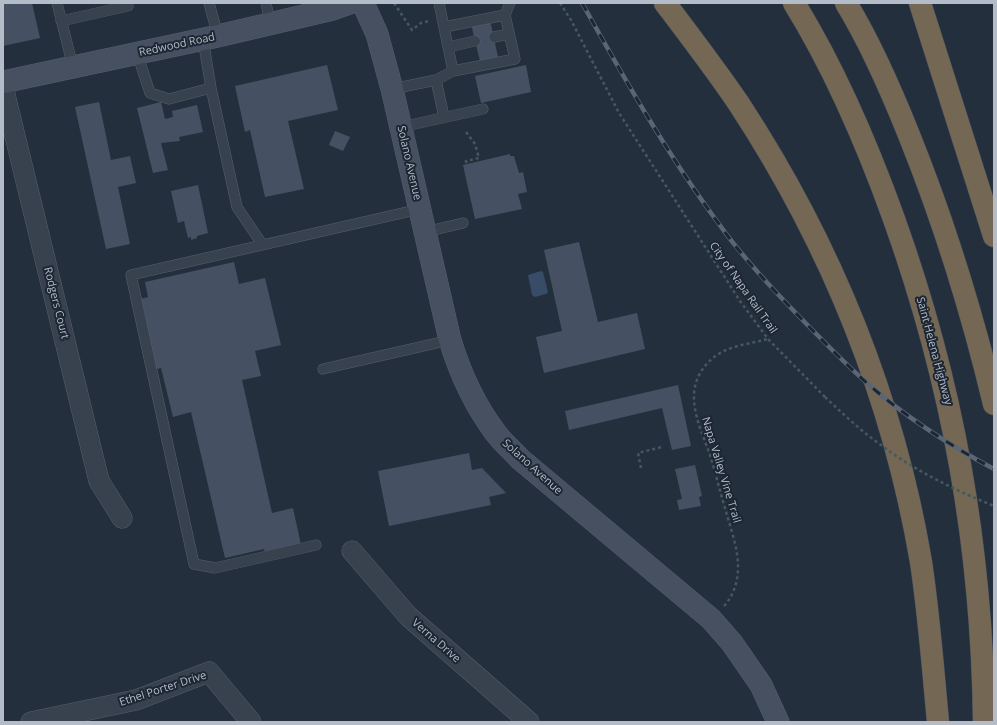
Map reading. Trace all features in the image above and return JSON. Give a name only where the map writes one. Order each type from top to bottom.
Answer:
[{"type":"highway","points":[[665,3],[739,104],[780,171],[817,240],[854,323],[889,421],[908,495],[921,562],[938,722]]},
{"type":"highway","name":"Saint Helena Highway","points":[[794,3],[820,44],[853,114],[911,267],[936,350],[955,432],[970,519],[979,599],[984,722]]},
{"type":"highway","points":[[846,3],[859,24],[894,97],[925,174],[953,254],[978,339],[994,404]]},
{"type":"highway","points":[[920,3],[994,236]]},
{"type":"street","name":"Redwood Road","points":[[4,82],[210,38],[268,13],[333,9],[350,3]]},
{"type":"street","name":"Solano Avenue","points":[[363,3],[377,34],[392,89],[450,340],[458,366],[475,401],[495,433],[520,459],[711,619],[732,643],[761,685],[778,722]]},
{"type":"street","name":"Rodgers Court","points":[[4,82],[5,95],[99,481],[122,518]]},
{"type":"street","name":"Verna Drive","points":[[352,551],[408,616],[529,722]]},
{"type":"street","name":"Ethel Porter Drive","points":[[31,722],[136,700],[209,672],[251,722]]},
{"type":"lane","points":[[56,3],[73,67]]},
{"type":"lane","points":[[209,3],[211,88],[237,207],[262,244]]},
{"type":"lane","points":[[439,3],[453,72]]},
{"type":"lane","points":[[392,89],[436,80],[453,72],[515,59],[505,14],[510,3]]},
{"type":"lane","points":[[60,21],[128,6]]},
{"type":"lane","points":[[444,27],[505,14]]},
{"type":"lane","points":[[494,37],[509,34]]},
{"type":"lane","points":[[448,47],[475,41]]},
{"type":"lane","points":[[137,53],[150,93],[168,99],[211,88]]},
{"type":"lane","points":[[436,80],[444,117]]},
{"type":"lane","points":[[401,127],[483,109]]},
{"type":"lane","points":[[316,545],[215,568],[194,564],[131,275],[420,209]]},
{"type":"lane","points":[[425,232],[463,223]]},
{"type":"lane","points":[[323,370],[450,340]]},
{"type":"path","points":[[394,3],[412,30]]},
{"type":"path","name":"City of Napa Rail Trail","points":[[560,3],[571,20],[619,113],[740,301],[768,339],[825,397],[863,431],[905,461],[975,498],[994,506]]},
{"type":"path","points":[[466,132],[475,144],[478,158],[466,161],[467,164]]},
{"type":"path","name":"Napa Valley Vine Trail","points":[[711,619],[734,593],[738,567],[735,541],[708,452],[697,422],[694,394],[697,380],[703,369],[714,358],[733,347],[768,339]]},
{"type":"path","points":[[641,468],[638,453],[662,447]]},
{"type":"water","points":[[541,271],[543,272],[548,292],[535,297],[532,295],[528,275]]},
{"type":"building","points":[[3,3],[32,3],[40,38],[3,46]]},
{"type":"building","points":[[490,20],[498,57],[480,61],[471,24]]},
{"type":"building","points":[[327,65],[338,110],[288,121],[304,189],[265,197],[250,130],[245,132],[235,86]]},
{"type":"building","points":[[526,65],[531,92],[481,103],[475,76]]},
{"type":"building","points":[[99,102],[111,160],[130,156],[136,183],[118,187],[130,244],[106,249],[75,107]]},
{"type":"building","points":[[161,102],[165,119],[173,117],[172,111],[197,105],[203,132],[179,137],[180,141],[161,143],[168,170],[153,173],[137,108]]},
{"type":"building","points":[[335,131],[350,137],[343,151],[329,145]]},
{"type":"building","points":[[510,154],[510,156],[514,156],[519,173],[523,172],[527,192],[518,194],[522,209],[475,219],[463,165]]},
{"type":"building","points":[[198,185],[208,233],[197,236],[197,238],[191,240],[191,237],[188,238],[184,221],[178,223],[171,191]]},
{"type":"building","points":[[579,242],[598,322],[637,313],[645,349],[544,373],[536,337],[562,331],[544,250]]},
{"type":"building","points":[[234,262],[239,284],[265,278],[281,345],[255,351],[261,376],[242,380],[272,513],[293,508],[301,545],[265,553],[264,549],[225,558],[191,412],[173,417],[161,368],[153,370],[137,300],[148,297],[145,282]]},
{"type":"building","points":[[678,385],[691,446],[672,450],[662,408],[569,430],[565,411]]},
{"type":"building","points":[[469,453],[472,470],[482,468],[506,493],[489,497],[491,505],[389,526],[378,471]]},
{"type":"building","points":[[695,465],[702,496],[699,497],[701,506],[679,510],[677,500],[682,499],[675,469]]},
{"type":"railway","points":[[582,3],[664,143],[727,235],[754,268],[829,347],[882,396],[928,430],[994,469]]}]
